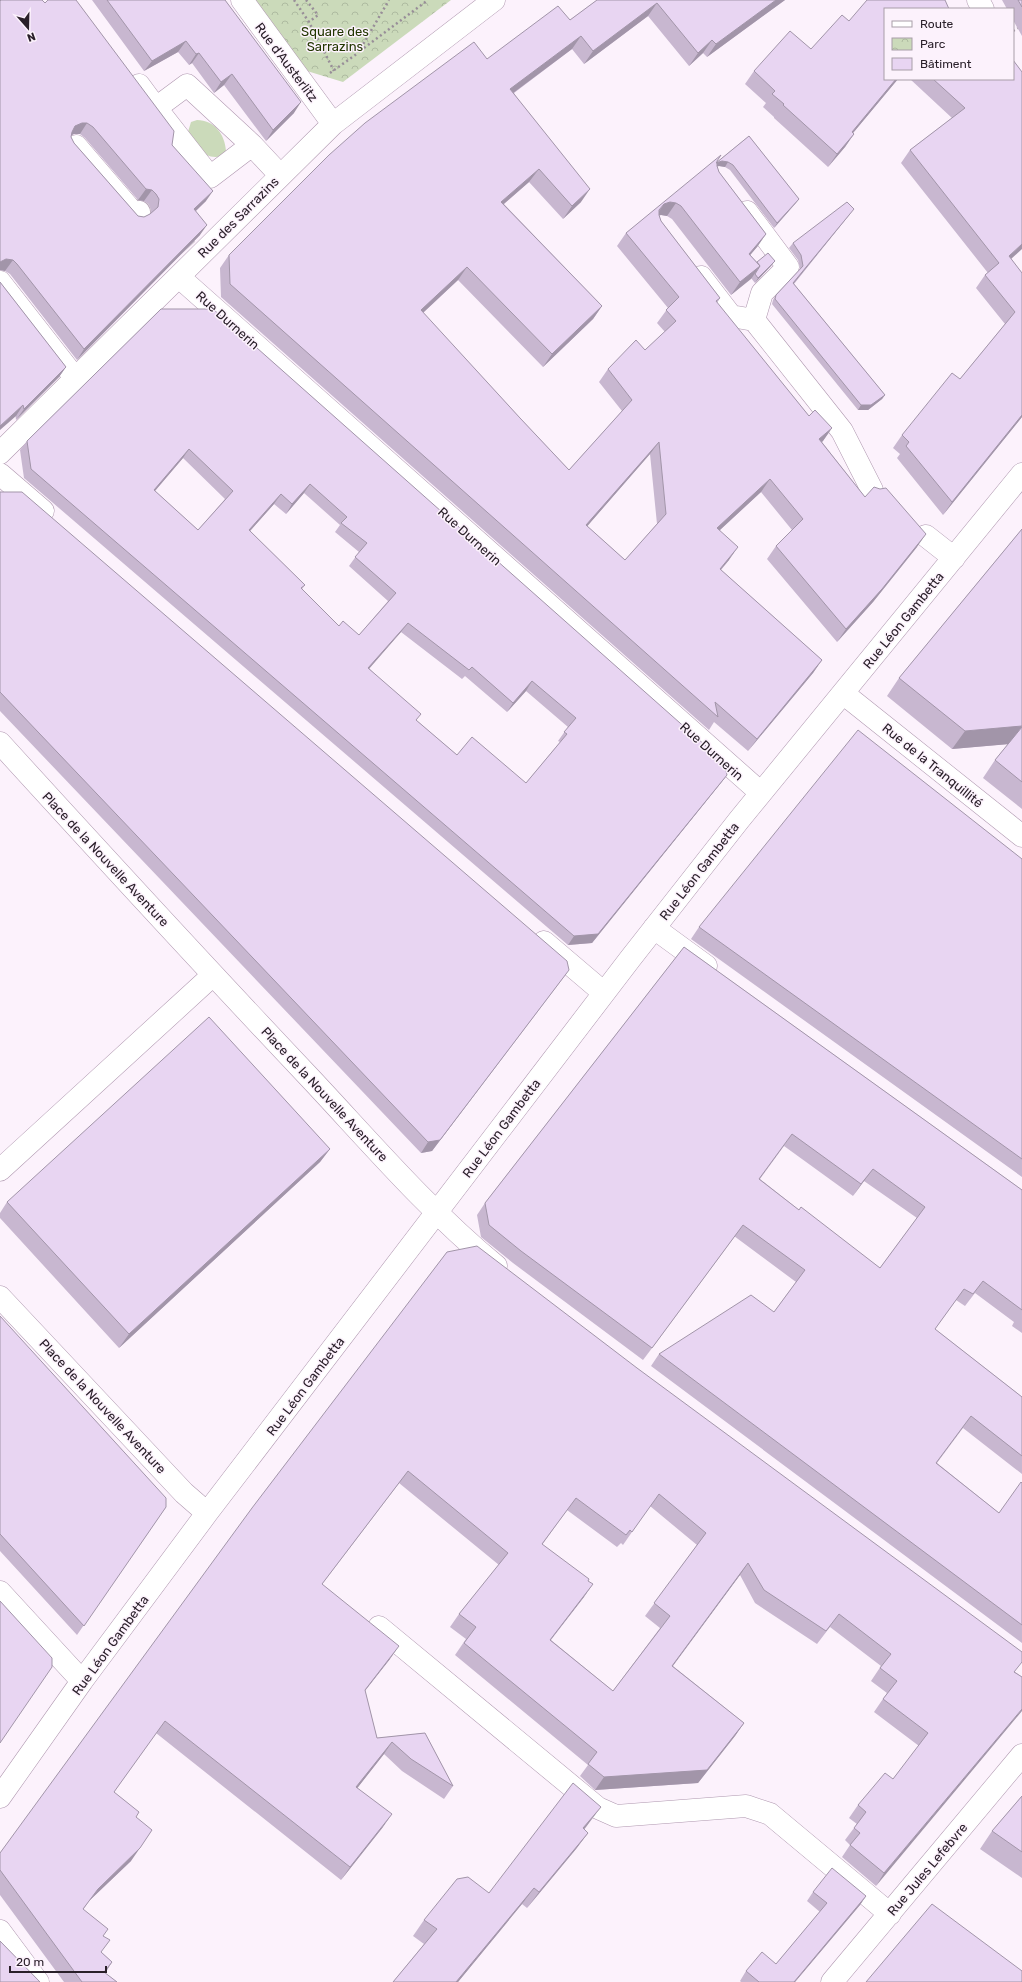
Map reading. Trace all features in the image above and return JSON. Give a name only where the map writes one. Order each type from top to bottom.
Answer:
[{"type":"street","name":"Rue d'Austerlitz","points":[[242,0],[333,124]]},
{"type":"street","name":"Rue des Sarrazins","points":[[0,453],[180,277],[192,254],[280,175],[333,124],[494,0]]},
{"type":"street","points":[[128,70],[210,177],[252,145]]},
{"type":"street","points":[[156,108],[187,85],[252,145],[280,175]]},
{"type":"street","points":[[76,146],[135,215],[139,212]]},
{"type":"street","points":[[735,197],[788,267],[762,293],[754,320]]},
{"type":"street","points":[[690,263],[731,316],[754,320],[842,431],[872,490]]},
{"type":"street","name":"Rue Durnerin","points":[[180,277],[761,793]]},
{"type":"street","points":[[0,282],[75,378]]},
{"type":"street","points":[[0,474],[60,526]]},
{"type":"street","name":"Rue Léon Gambetta","points":[[0,1798],[82,1681],[207,1513],[654,928],[761,793],[844,694],[1022,474]]},
{"type":"street","points":[[926,536],[954,558]]},
{"type":"street","name":"Rue de la Tranquillité","points":[[844,694],[1022,836]]},
{"type":"street","name":"Place de la Nouvelle Aventure","points":[[0,744],[213,975],[437,1213],[460,1236],[512,1277]]},
{"type":"street","points":[[654,928],[723,978]]},
{"type":"street","points":[[532,931],[604,993]]},
{"type":"street","points":[[0,1170],[213,975]]},
{"type":"street","name":"Place de la Nouvelle Aventure","points":[[0,1297],[184,1493],[207,1513]]},
{"type":"street","points":[[0,1592],[82,1681]]},
{"type":"street","points":[[379,1626],[598,1808],[616,1816],[746,1806],[770,1814],[890,1914]]},
{"type":"street","name":"Rue Jules Lefebvre","points":[[832,1982],[1022,1755]]},
{"type":"street","points":[[0,1931],[38,1982]]},
{"type":"path","points":[[294,0],[309,22],[334,71]]},
{"type":"path","points":[[306,0],[318,15],[309,22]]},
{"type":"path","points":[[358,53],[389,0]]},
{"type":"path","points":[[326,77],[428,0]]},
{"type":"path","points":[[1014,30],[1018,28]]},
{"type":"green space","name":"Square des Sarrazins","points":[[254,0],[451,0],[343,82],[307,71]]},
{"type":"green space","points":[[197,120],[209,122],[218,129],[223,139],[226,151],[222,156],[211,156],[202,152],[187,135],[191,122]]},
{"type":"building","points":[[42,0],[45,3],[48,0],[76,0],[174,131],[172,145],[213,191],[194,209],[207,225],[84,349],[17,264],[13,260],[6,259],[0,262],[0,1]],"holes":[[[82,123],[87,123],[93,127],[146,189],[152,190],[156,194],[159,199],[158,207],[150,214],[144,217],[138,216],[74,143],[71,137],[75,126]]]},
{"type":"building","points":[[107,0],[225,0],[301,102],[273,130],[232,74],[221,82],[199,53],[196,54],[186,41],[152,61]]},
{"type":"building","points":[[597,0],[776,0],[716,44],[712,40],[698,53],[657,3],[593,51],[581,36],[510,89],[590,189],[572,206],[539,169],[501,202],[602,306],[552,354],[467,267],[421,310],[569,470],[632,400],[608,369],[636,340],[645,350],[676,321],[666,310],[679,297],[626,233],[721,155],[717,161],[719,172],[766,234],[749,254],[760,266],[740,282],[681,206],[670,202],[664,204],[659,210],[661,221],[720,298],[716,301],[809,416],[815,410],[832,428],[819,439],[865,497],[874,487],[880,489],[886,488],[926,534],[882,589],[846,629],[776,546],[803,519],[770,479],[717,528],[738,547],[720,569],[822,660],[757,739],[715,702],[718,717],[230,284],[229,255],[329,155],[365,123],[474,42],[487,59],[558,6],[570,20]],"holes":[[[659,442],[666,514],[625,560],[586,525]]]},
{"type":"building","points":[[867,0],[945,0],[949,8],[884,8],[884,80],[895,80],[852,132],[854,134],[837,154],[772,94],[775,91],[754,71],[790,31],[811,49],[842,15],[849,21]]},
{"type":"building","points":[[1018,0],[1022,0],[1022,7]]},
{"type":"building","points":[[1014,61],[1022,72],[1022,244],[1009,256],[1022,273],[1022,415],[952,502],[906,446],[909,442],[902,435],[952,373],[960,379],[1015,312],[985,275],[999,263],[910,150],[965,108],[934,80],[1014,80]]},
{"type":"building","points":[[749,136],[799,199],[777,223],[733,165],[722,161],[716,163]]},
{"type":"building","points":[[847,202],[854,209],[793,283],[885,395],[871,405],[861,405],[775,299],[776,295],[803,266],[801,255],[793,243]]},
{"type":"building","points":[[768,253],[775,261],[758,278],[755,274],[760,266],[757,262]]},
{"type":"building","points":[[0,282],[66,367],[24,409],[23,405],[0,426]]},
{"type":"building","points":[[161,309],[213,309],[724,762],[727,775],[598,934],[574,936],[31,469],[27,441]],"holes":[[[189,449],[233,491],[198,530],[154,490]],[[310,484],[347,517],[341,523],[367,543],[355,557],[396,593],[359,635],[343,621],[339,626],[301,588],[305,585],[249,530],[281,494],[292,504]],[[408,623],[469,670],[472,667],[513,703],[532,681],[576,718],[564,732],[567,734],[526,783],[472,737],[457,755],[416,720],[421,714],[368,668]]]},
{"type":"building","points":[[0,492],[22,492],[567,961],[569,970],[440,1140],[428,1142],[0,692]]},
{"type":"building","points":[[1022,529],[1022,726],[965,731],[899,678]]},
{"type":"building","points":[[1022,727],[1022,782],[995,760]]},
{"type":"building","points":[[858,730],[1022,859],[1022,1159],[699,927]]},
{"type":"building","points":[[684,947],[1022,1190],[1022,1310],[983,1281],[973,1294],[964,1289],[935,1329],[1022,1397],[1022,1456],[971,1416],[936,1463],[999,1513],[1021,1482],[1022,1483],[1022,1625],[659,1354],[751,1295],[774,1312],[805,1270],[743,1225],[652,1348],[521,1251],[489,1225],[485,1203]],"holes":[[[792,1134],[861,1184],[873,1169],[925,1207],[880,1268],[801,1207],[799,1210],[759,1179]]]},
{"type":"building","points":[[209,1017],[330,1149],[129,1334],[7,1202]]},
{"type":"building","points":[[477,1246],[637,1368],[1022,1652],[1022,1662],[1014,1672],[1022,1677],[1022,1709],[884,1873],[850,1845],[860,1833],[854,1828],[866,1812],[858,1805],[885,1773],[893,1779],[928,1733],[883,1699],[897,1681],[880,1668],[891,1654],[839,1614],[826,1631],[764,1590],[748,1563],[672,1666],[744,1723],[707,1770],[604,1777],[588,1764],[597,1752],[464,1643],[476,1627],[459,1614],[508,1553],[408,1471],[322,1584],[399,1646],[365,1690],[377,1738],[425,1733],[453,1786],[411,1759],[392,1742],[356,1787],[392,1814],[350,1867],[165,1721],[114,1792],[139,1812],[136,1817],[152,1830],[140,1848],[98,1889],[83,1909],[108,1929],[103,1936],[110,1940],[101,1952],[112,1962],[104,1972],[117,1982],[82,1982],[0,1870],[0,1853],[252,1508],[447,1252]],"holes":[[[659,1494],[706,1533],[654,1603],[670,1616],[613,1691],[550,1640],[593,1584],[588,1581],[589,1579],[542,1544],[576,1498],[626,1535],[630,1530],[632,1532]]]},
{"type":"building","points":[[0,1316],[166,1498],[166,1507],[84,1626],[0,1534]]},
{"type":"building","points":[[0,1601],[52,1658],[52,1667],[0,1743]]},
{"type":"building","points":[[573,1783],[601,1807],[583,1828],[588,1833],[539,1892],[534,1888],[456,1982],[393,1982],[437,1929],[424,1920],[457,1879],[468,1877],[489,1893]]},
{"type":"building","points":[[1022,1796],[1022,1852],[992,1831]]},
{"type":"building","points":[[832,1868],[866,1896],[794,1982],[759,1982],[746,1971],[762,1952],[776,1964],[827,1903],[813,1892]]},
{"type":"building","points":[[932,1904],[1022,1971],[1022,1982],[866,1982]]},
{"type":"building","points":[[0,1941],[40,1982],[0,1982]]},
{"type":"tunnel","points":[[139,212],[147,204],[187,249]]}]
